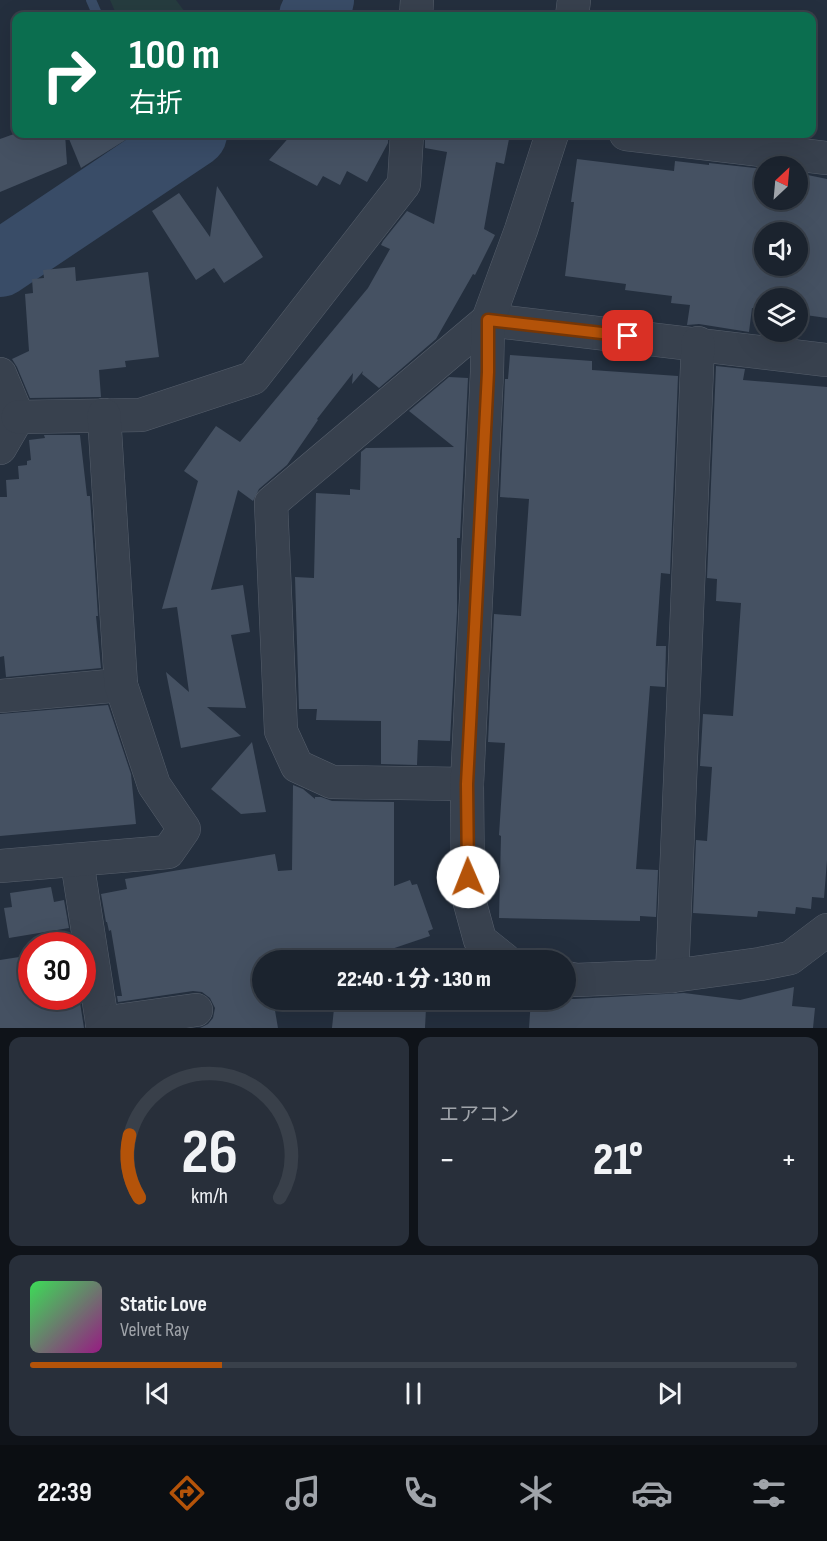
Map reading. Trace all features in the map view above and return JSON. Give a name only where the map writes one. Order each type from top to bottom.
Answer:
[{"type":"street","points":[[18,417],[141,415],[253,378],[404,184],[407,138]]},
{"type":"street","points":[[492,950],[480,940],[468,896],[467,784],[488,372],[488,320],[521,230],[551,138]]},
{"type":"street","points":[[658,138],[827,159]]},
{"type":"street","points":[[467,784],[332,782],[297,766],[281,731],[271,503],[488,320],[827,360]]},
{"type":"street","points":[[672,976],[698,343]]},
{"type":"street","points":[[0,374],[18,417]]},
{"type":"street","points":[[0,866],[168,852],[184,829],[154,785],[121,685],[104,415]]},
{"type":"street","points":[[0,448],[18,417]]},
{"type":"street","points":[[0,696],[121,685]]},
{"type":"street","points":[[77,861],[102,1025],[196,1010]]},
{"type":"street","points":[[576,980],[672,976],[760,964],[790,958],[827,930]]},
{"type":"green space","points":[[110,0],[176,0],[185,12],[115,12]]},
{"type":"building","points":[[12,135],[12,138],[65,138],[67,164],[0,192],[0,139]]},
{"type":"building","points":[[69,138],[129,138],[81,168]]},
{"type":"building","points":[[288,138],[388,138],[388,143],[367,182],[347,171],[340,185],[323,176],[317,186],[269,160]]},
{"type":"building","points":[[425,138],[509,138],[504,164],[496,162],[484,229],[495,235],[475,275],[473,274],[436,339],[379,388],[362,374],[363,371],[352,384],[353,373],[317,419],[287,465],[259,489],[253,501],[238,490],[211,590],[243,585],[250,632],[231,635],[246,708],[207,707],[241,736],[181,748],[166,672],[189,692],[177,607],[162,609],[198,481],[184,471],[216,426],[240,442],[368,288],[390,249],[381,245],[383,241],[407,211],[434,224],[447,152],[425,148]]},
{"type":"building","points":[[577,159],[674,171],[675,161],[754,168],[754,210],[808,210],[808,175],[827,179],[827,318],[808,315],[808,288],[754,288],[754,308],[752,308],[749,332],[699,324],[687,325],[690,305],[671,303],[672,296],[625,290],[626,284],[565,276],[574,202],[571,202]]},
{"type":"building","points":[[217,186],[263,257],[224,283],[214,268],[196,280],[152,211],[179,193],[210,237]]},
{"type":"building","points":[[75,267],[76,281],[148,272],[159,357],[125,361],[126,367],[99,370],[101,397],[30,398],[12,359],[29,351],[25,294],[33,293],[32,279],[44,278],[43,270]]},
{"type":"building","points":[[510,355],[592,361],[592,370],[678,376],[670,574],[661,573],[656,646],[666,646],[665,687],[650,686],[636,869],[658,870],[656,917],[640,916],[640,921],[499,918],[501,836],[499,835],[505,743],[488,742],[494,614],[521,616],[529,499],[500,497],[505,379],[508,379]]},
{"type":"building","points":[[716,366],[745,369],[743,380],[827,387],[827,860],[824,898],[812,897],[811,909],[796,907],[795,914],[758,911],[757,917],[693,913],[696,840],[707,841],[712,767],[700,766],[703,714],[733,716],[741,603],[716,601],[717,579],[707,578]]},
{"type":"building","points":[[449,377],[468,378],[460,538],[457,538],[457,612],[450,741],[418,740],[417,765],[381,764],[381,721],[316,720],[317,709],[299,709],[295,577],[314,578],[316,493],[350,495],[350,489],[360,490],[361,452],[366,448],[454,447],[409,411]]},
{"type":"building","points":[[44,435],[80,435],[87,496],[90,496],[101,668],[6,677],[4,656],[0,657],[0,497],[7,497],[6,480],[19,479],[18,466],[27,465],[27,461],[31,460],[29,440],[45,438]]},
{"type":"building","points":[[108,705],[131,774],[136,824],[0,836],[0,714]]},
{"type":"building","points":[[252,742],[266,812],[241,814],[211,789]]},
{"type":"building","points":[[293,785],[303,789],[315,799],[315,797],[321,797],[332,801],[394,802],[394,886],[410,880],[412,885],[417,884],[433,929],[428,931],[430,936],[389,950],[252,950],[252,1010],[275,1010],[278,1028],[200,1028],[213,1018],[215,1008],[210,998],[202,992],[193,991],[118,1002],[117,996],[122,996],[111,930],[109,931],[106,922],[101,894],[127,889],[125,879],[275,854],[278,871],[292,870]]},
{"type":"building","points":[[51,887],[54,902],[64,900],[69,928],[45,932],[18,932],[18,936],[9,938],[4,908],[12,907],[10,893]]},
{"type":"building","points":[[18,957],[18,1010],[81,1010],[84,1028],[0,1028],[0,960]]},
{"type":"building","points":[[794,987],[792,1006],[815,1008],[813,1028],[529,1028],[530,1010],[576,1010],[576,999],[684,993],[740,1000]]},
{"type":"building","points":[[334,1010],[426,1010],[425,1028],[332,1028]]},
{"type":"waterway","points":[[91,0],[96,12]]},
{"type":"waterway","points":[[314,12],[321,0]]},
{"type":"waterway","points":[[152,138],[160,156]]},
{"type":"waterway","points":[[0,264],[188,138]]},
{"type":"route","points":[[468,877],[467,784],[488,372],[488,320],[628,336]]}]
